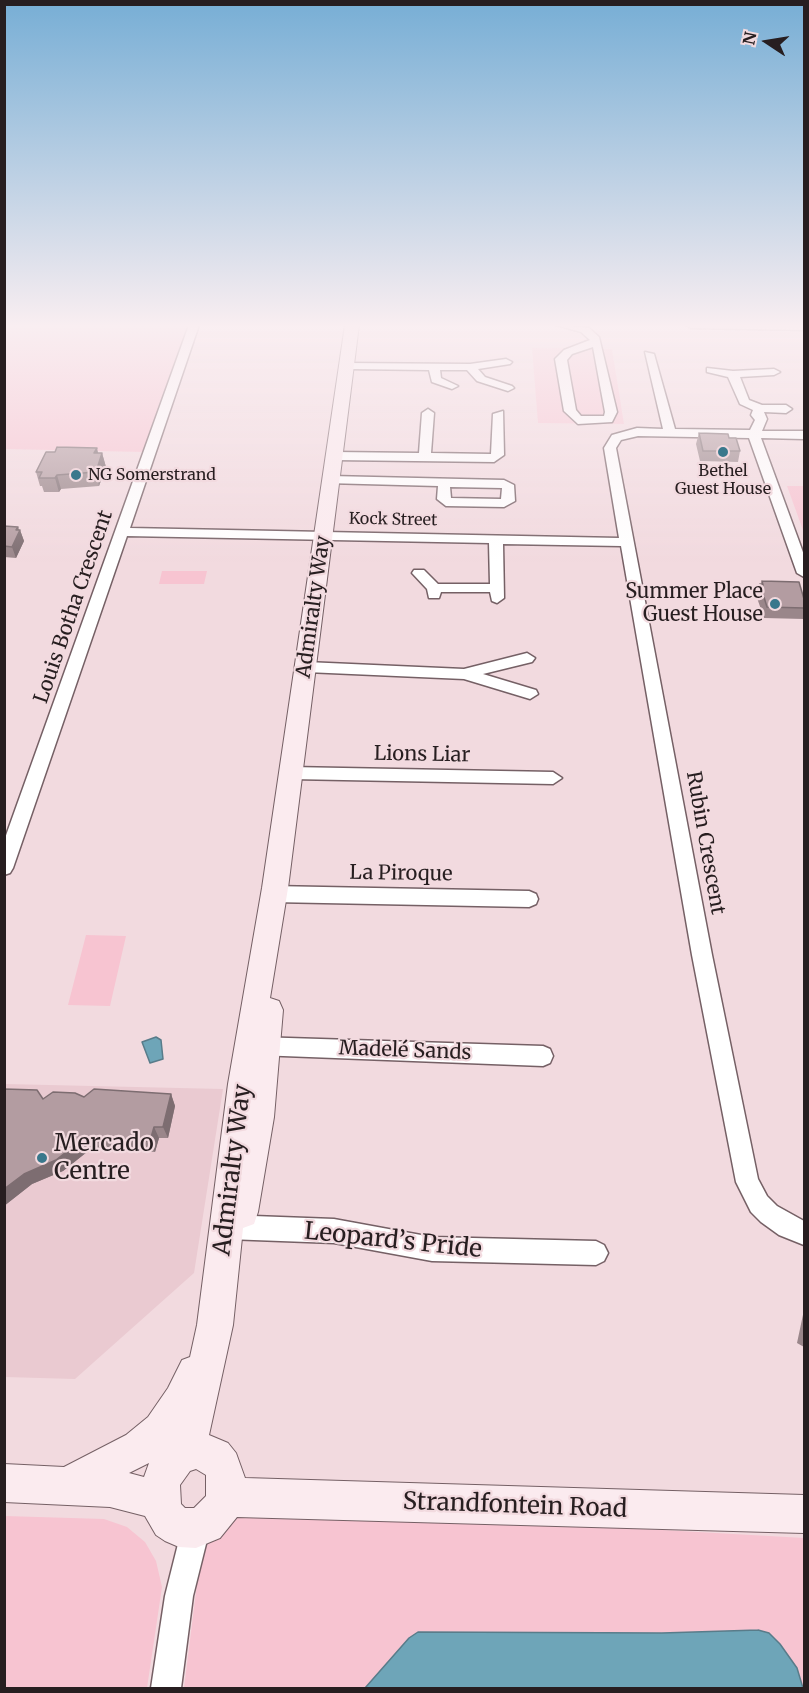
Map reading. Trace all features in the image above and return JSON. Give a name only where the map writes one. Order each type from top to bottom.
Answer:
[{"type":"main road","name":"Admiralty Way","points":[[181,1489],[225,1340],[233,1227],[233,1155],[258,1046],[275,892],[342,404]]},
{"type":"main road","name":"Admiralty Way","points":[[181,1489],[233,1227]]},
{"type":"main road","points":[[64,1487],[139,1448],[161,1430],[181,1401],[215,1324]]},
{"type":"main road","points":[[4,1483],[64,1487],[181,1489],[214,1517],[225,1497],[226,1479],[223,1466],[215,1456],[181,1489]]},
{"type":"main road","name":"Strandfontein Road","points":[[225,1497],[804,1514]]},
{"type":"street","name":"Louis Botha Crescent","points":[[4,868],[166,404]]},
{"type":"street","points":[[569,404],[570,411],[578,420],[601,421],[610,416],[608,404]]},
{"type":"street","points":[[662,404],[670,433],[804,435]]},
{"type":"street","points":[[749,404],[760,408],[786,409]]},
{"type":"street","points":[[760,408],[757,415],[761,420],[754,434],[804,573]]},
{"type":"street","points":[[425,457],[428,413]]},
{"type":"street","points":[[334,456],[496,458],[499,414]]},
{"type":"street","name":"Rubin Crescent","points":[[670,433],[637,432],[619,436],[613,440],[610,447],[702,955],[747,1182],[759,1204],[769,1214],[787,1227],[804,1233]]},
{"type":"street","points":[[331,480],[444,483]]},
{"type":"street","name":"Kock Street","points":[[121,532],[627,542]]},
{"type":"street","points":[[419,573],[434,591],[497,594],[496,539]]},
{"type":"street","points":[[465,674],[527,658]]},
{"type":"street","points":[[306,667],[465,674],[530,694]]},
{"type":"street","name":"Lions Liar","points":[[291,773],[553,778]]},
{"type":"street","name":"La Piroque","points":[[275,892],[529,899]]},
{"type":"street","name":"Madelé Sands","points":[[258,1046],[543,1056]]},
{"type":"street","name":"Leopard’s Pride","points":[[233,1227],[334,1231],[432,1249],[596,1253]]},
{"type":"street","name":"Admiralty Way","points":[[166,1689],[179,1596],[181,1489]]},
{"type":"shaded area","points":[[5,404],[161,404],[144,452],[5,449]]},
{"type":"shaded area","points":[[536,404],[621,404],[624,424],[538,423]]},
{"type":"shaded area","points":[[787,486],[804,486],[804,533]]},
{"type":"shaded area","points":[[162,571],[207,571],[204,584],[159,584]]},
{"type":"shaded area","points":[[86,935],[126,936],[110,1006],[68,1005]]},
{"type":"shaded area","points":[[5,1084],[223,1089],[194,1273],[75,1379],[5,1377]]},
{"type":"shaded area","points":[[256,1507],[804,1538],[804,1688],[184,1688],[199,1568],[208,1541],[223,1523]]},
{"type":"shaded area","points":[[5,1516],[104,1519],[127,1527],[145,1542],[156,1561],[162,1587],[147,1688],[5,1688]]},
{"type":"water","points":[[156,1037],[161,1040],[163,1059],[150,1063],[142,1042]]},
{"type":"water","points":[[758,1630],[769,1633],[780,1644],[797,1668],[803,1688],[365,1688],[409,1638],[418,1632],[662,1633]]},
{"type":"building","points":[[699,433],[728,434],[729,438],[736,438],[740,451],[703,451]]},
{"type":"building","points":[[57,447],[97,448],[94,453],[102,453],[96,472],[39,478],[42,472],[36,472],[46,452],[55,452]]},
{"type":"building","points":[[4,526],[18,527],[16,530],[20,530],[12,547],[4,546]]},
{"type":"building","points":[[762,581],[799,582],[804,608],[767,607],[760,584],[763,585]]},
{"type":"building","name":"Mercado Centre","points":[[4,1089],[37,1090],[43,1099],[53,1092],[75,1093],[84,1097],[94,1089],[171,1094],[163,1127],[154,1127],[150,1141],[85,1137],[56,1160],[24,1174],[4,1189]]},
{"type":"place","name":"Bethel Guest House","points":[[723,452]]},
{"type":"place","name":"NG Somerstrand","points":[[76,475]]},
{"type":"place","name":"Summer Place Guest House","points":[[775,604]]},
{"type":"place","name":"Mercado Centre","points":[[42,1158]]}]
